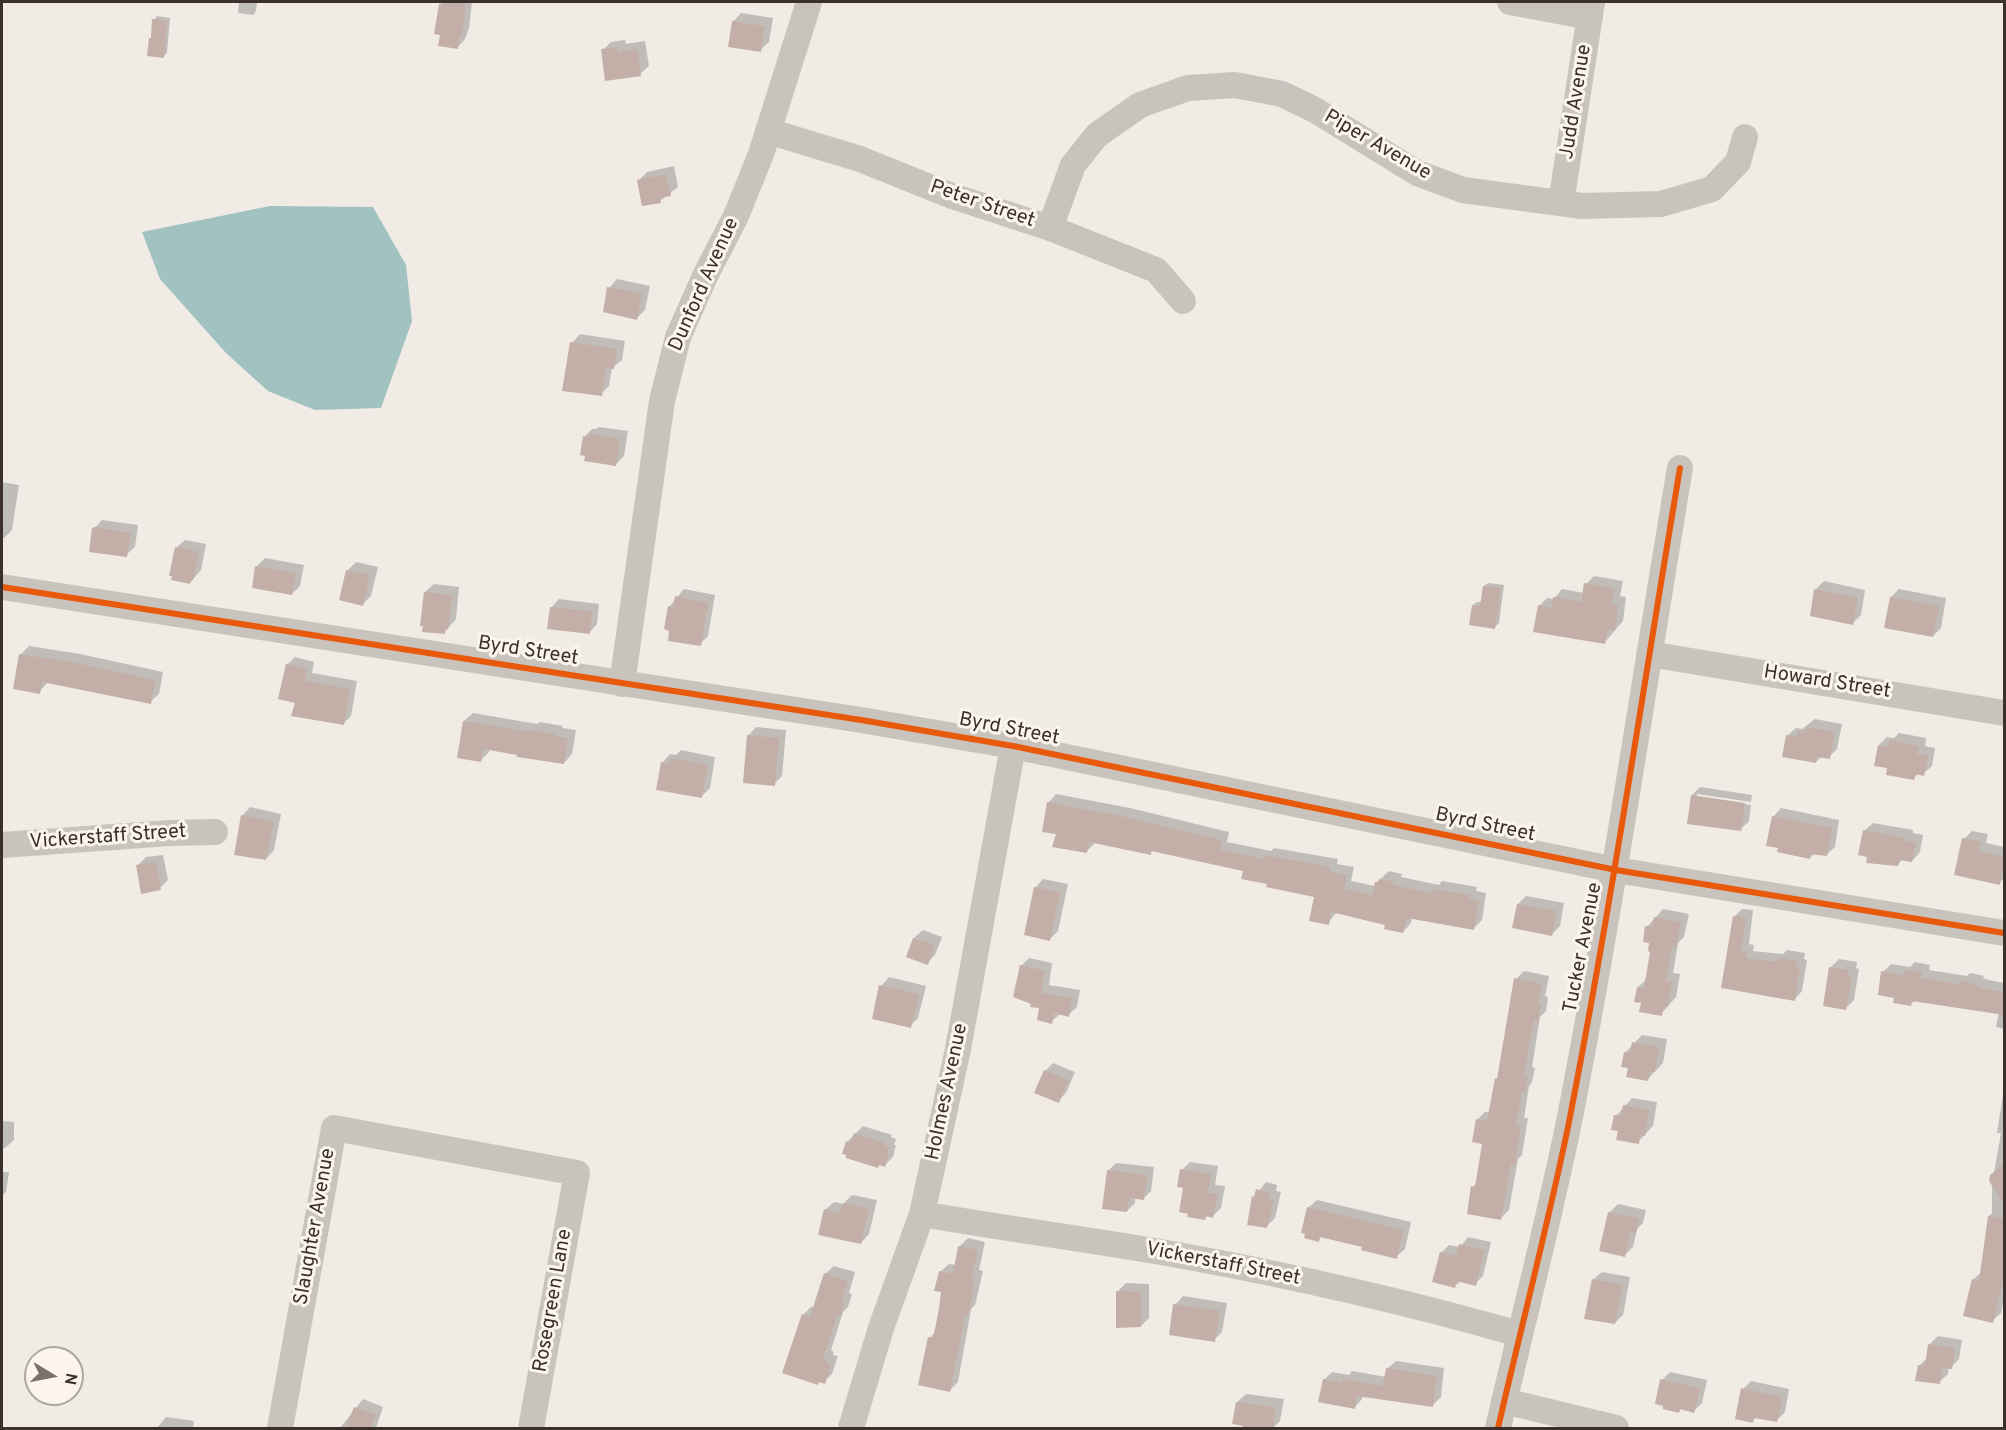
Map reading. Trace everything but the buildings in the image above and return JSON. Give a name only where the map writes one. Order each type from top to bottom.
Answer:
[{"type":"street","name":"Dunford Avenue","points":[[622,684],[662,401],[678,337],[705,276],[736,216],[768,131],[809,2]]},
{"type":"street","points":[[1510,2],[1591,9]]},
{"type":"street","name":"Judd Avenue","points":[[1561,203],[1591,9]]},
{"type":"street","name":"Piper Avenue","points":[[1050,228],[1072,165],[1096,135],[1140,105],[1188,88],[1235,85],[1282,94],[1315,110],[1417,173],[1463,190],[1582,206],[1661,204],[1712,189],[1738,162],[1745,137]]},
{"type":"street","name":"Peter Street","points":[[768,131],[860,159],[952,196],[1050,228],[1156,270],[1183,301]]},
{"type":"street","name":"Tucker Avenue","points":[[1498,1428],[1568,1128],[1616,870],[1680,468]]},
{"type":"street","name":"Byrd Street","points":[[2,587],[861,720],[1012,746],[1616,870],[2004,933]]},
{"type":"street","name":"Howard Street","points":[[1649,654],[2004,712]]},
{"type":"street","name":"Holmes Avenue","points":[[851,1428],[881,1328],[922,1214],[958,1049],[1012,746]]},
{"type":"street","name":"Vickerstaff Street","points":[[2,845],[215,832]]},
{"type":"street","name":"Slaughter Avenue","points":[[280,1428],[334,1128],[577,1173]]},
{"type":"street","name":"Rosegreen Lane","points":[[531,1428],[577,1173]]},
{"type":"street","name":"Vickerstaff Street","points":[[922,1214],[1177,1255],[1309,1281],[1439,1311],[1519,1334]]},
{"type":"street","points":[[1504,1401],[1616,1428]]},
{"type":"water","points":[[270,206],[373,207],[406,265],[412,321],[381,408],[315,410],[268,391],[226,353],[160,279],[142,232]]},
{"type":"cycle path","points":[[1498,1428],[1560,1165],[1584,1045],[1680,468]]},
{"type":"cycle path","points":[[2,587],[861,720],[1013,746],[1616,870],[2004,933]]}]
